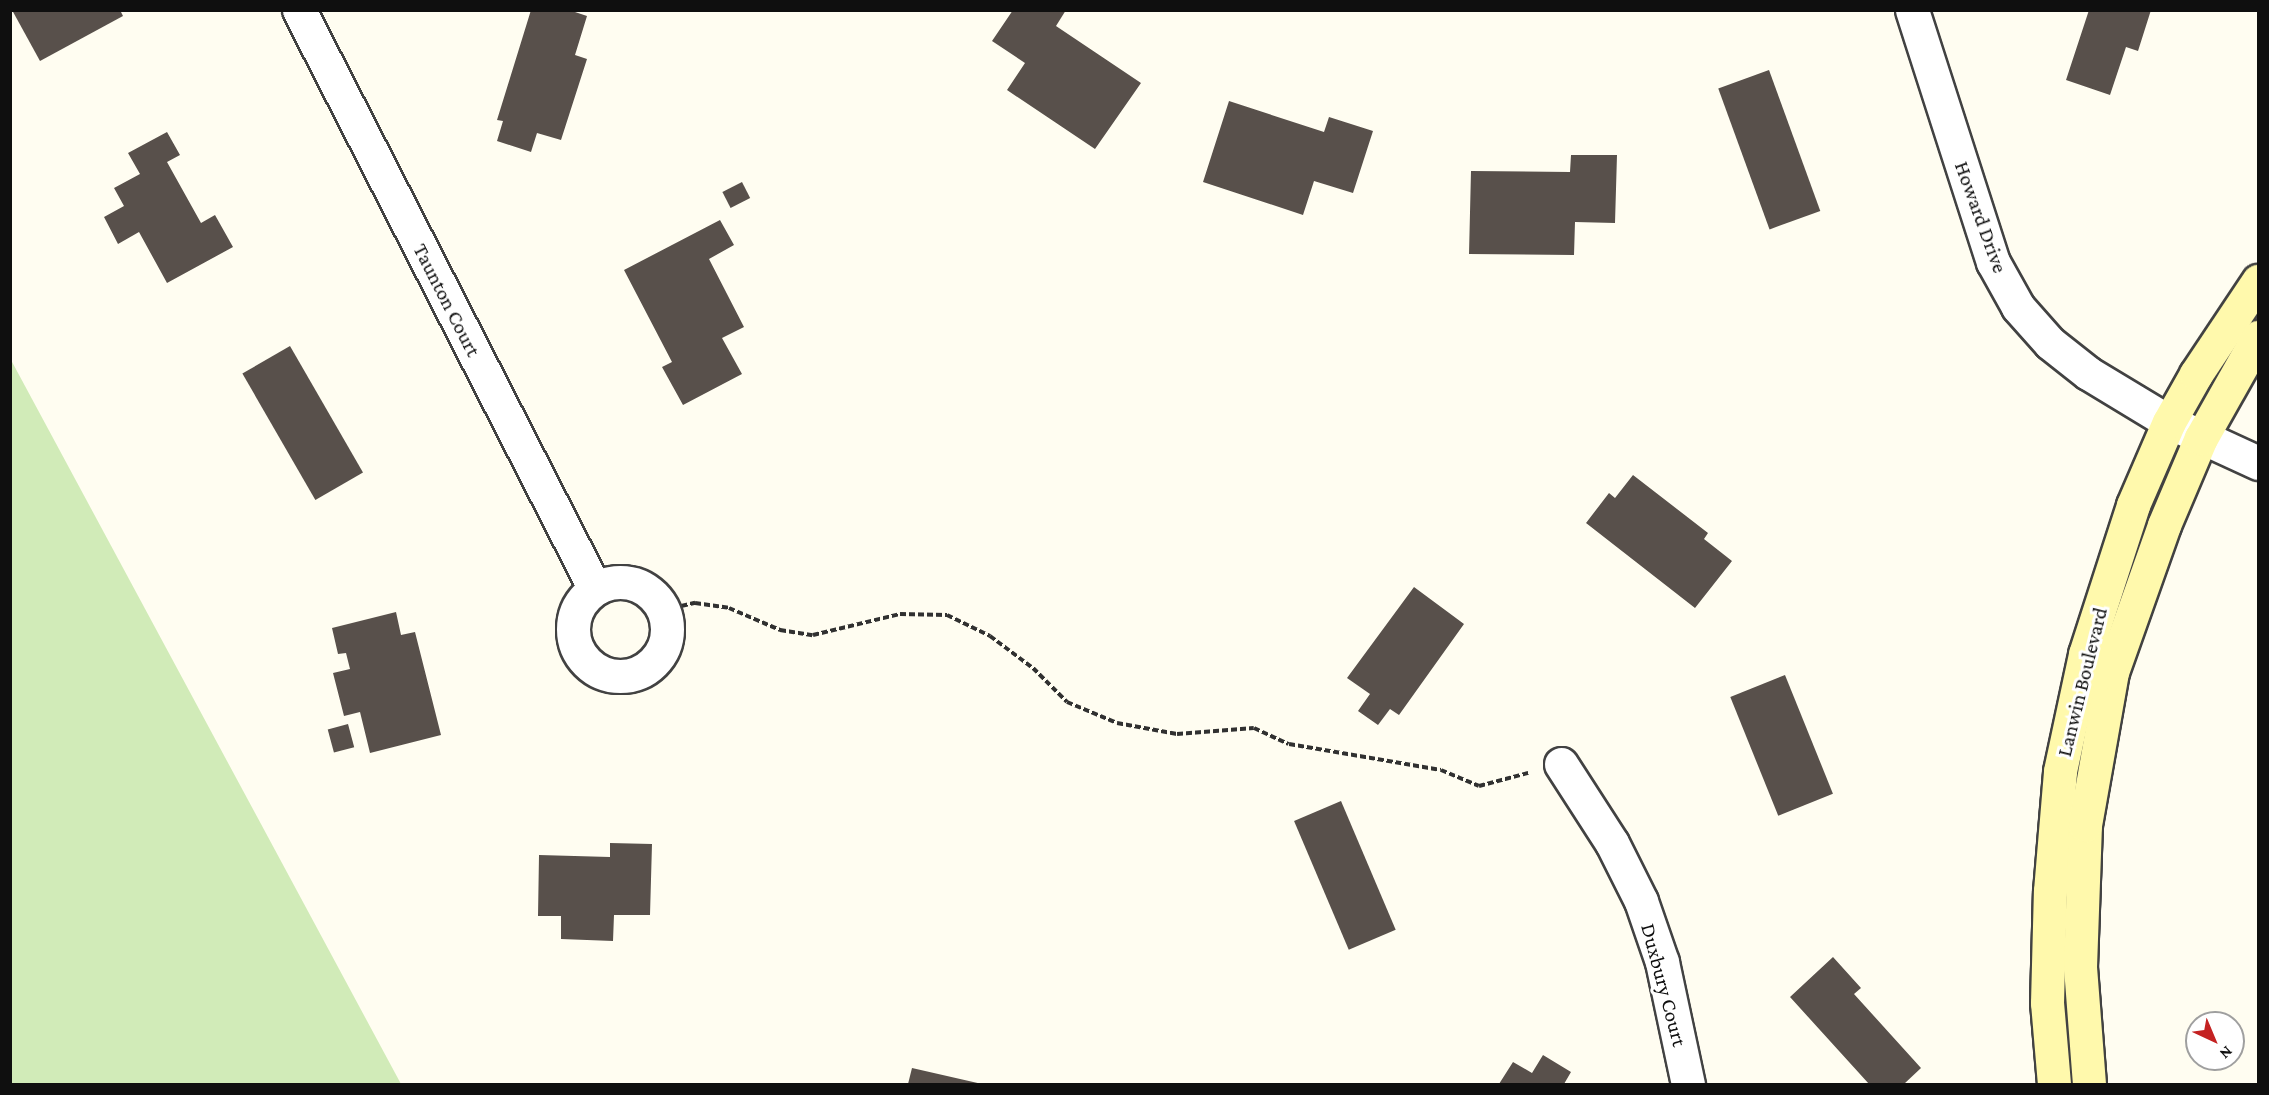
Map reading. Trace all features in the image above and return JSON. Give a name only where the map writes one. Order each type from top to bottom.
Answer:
[{"type":"street","name":"Taunton Court","points":[[299,10],[595,589]]},
{"type":"street","name":"Howard Drive","points":[[1912,10],[1993,262],[2018,307],[2050,343],[2088,373],[2169,422],[2259,464]]},
{"type":"street","name":"Lanwin Boulevard","points":[[2054,1084],[2048,992],[2050,891],[2060,771],[2085,654],[2133,505],[2169,422],[2196,374],[2259,281]]},
{"type":"street","name":"Lanwin Boulevard","points":[[2089,1084],[2080,967],[2085,825],[2112,672],[2163,525],[2201,438],[2259,337]]},
{"type":"street","points":[[624,582],[640,586],[653,595],[663,610],[667,626],[664,647],[655,661],[629,675],[602,672],[578,650],[574,634],[575,618],[583,600],[595,589],[624,582]]},
{"type":"street","name":"Duxbury Court","points":[[1561,764],[1612,843],[1641,901],[1662,962],[1688,1084]]},
{"type":"path","points":[[663,610],[695,603],[729,608],[780,630],[813,635],[900,614],[947,615],[990,636],[1033,668],[1067,702],[1117,723],[1177,734],[1254,728],[1289,744],[1429,767],[1479,786],[1561,764]]},
{"type":"green space","points":[[11,360],[401,1084],[11,1084]]},
{"type":"building","points":[[12,10],[120,10],[123,16],[40,61]]},
{"type":"building","points":[[531,10],[569,10],[587,16],[575,55],[587,59],[561,140],[537,133],[531,152],[497,141],[503,121],[497,120]]},
{"type":"building","points":[[1013,10],[1066,10],[1056,26],[1141,83],[1095,149],[1007,90],[1025,63],[992,41]]},
{"type":"building","points":[[2089,10],[2151,10],[2138,51],[2126,47],[2110,95],[2066,80]]},
{"type":"building","points":[[1769,70],[1820,211],[1770,229],[1718,88]]},
{"type":"building","points":[[1229,101],[1324,132],[1329,117],[1373,131],[1353,193],[1314,181],[1303,215],[1203,182]]},
{"type":"building","points":[[167,132],[180,155],[167,162],[201,223],[215,215],[233,247],[167,283],[139,232],[118,244],[104,217],[124,206],[114,188],[140,174],[128,153]]},
{"type":"building","points":[[1571,155],[1617,155],[1615,223],[1575,222],[1574,255],[1469,254],[1471,171],[1570,172]]},
{"type":"building","points":[[742,182],[750,198],[731,208],[722,192]]},
{"type":"building","points":[[720,220],[734,245],[709,259],[744,327],[722,338],[742,374],[683,405],[662,367],[672,362],[624,270]]},
{"type":"building","points":[[290,346],[363,472],[315,500],[242,374]]},
{"type":"building","points":[[1633,475],[1708,533],[1704,539],[1732,561],[1695,608],[1586,523],[1609,493],[1615,498]]},
{"type":"building","points":[[1414,587],[1464,624],[1399,715],[1390,709],[1378,725],[1358,711],[1370,694],[1347,678]]},
{"type":"building","points":[[396,612],[401,635],[415,632],[441,735],[370,753],[360,712],[344,716],[333,673],[350,669],[346,653],[338,654],[332,628]]},
{"type":"building","points":[[1785,675],[1833,794],[1778,816],[1730,697]]},
{"type":"building","points":[[348,724],[354,747],[334,753],[328,729]]},
{"type":"building","points":[[1341,801],[1396,930],[1349,950],[1294,821]]},
{"type":"building","points":[[610,843],[652,844],[650,915],[614,915],[613,941],[561,939],[561,916],[538,916],[539,855],[610,857]]},
{"type":"building","points":[[1833,957],[1861,988],[1854,994],[1921,1068],[1904,1084],[1869,1084],[1790,997]]},
{"type":"building","points":[[1543,1055],[1571,1072],[1564,1084],[1499,1084],[1513,1062],[1532,1073]]},
{"type":"building","points":[[912,1068],[982,1084],[908,1084]]}]
